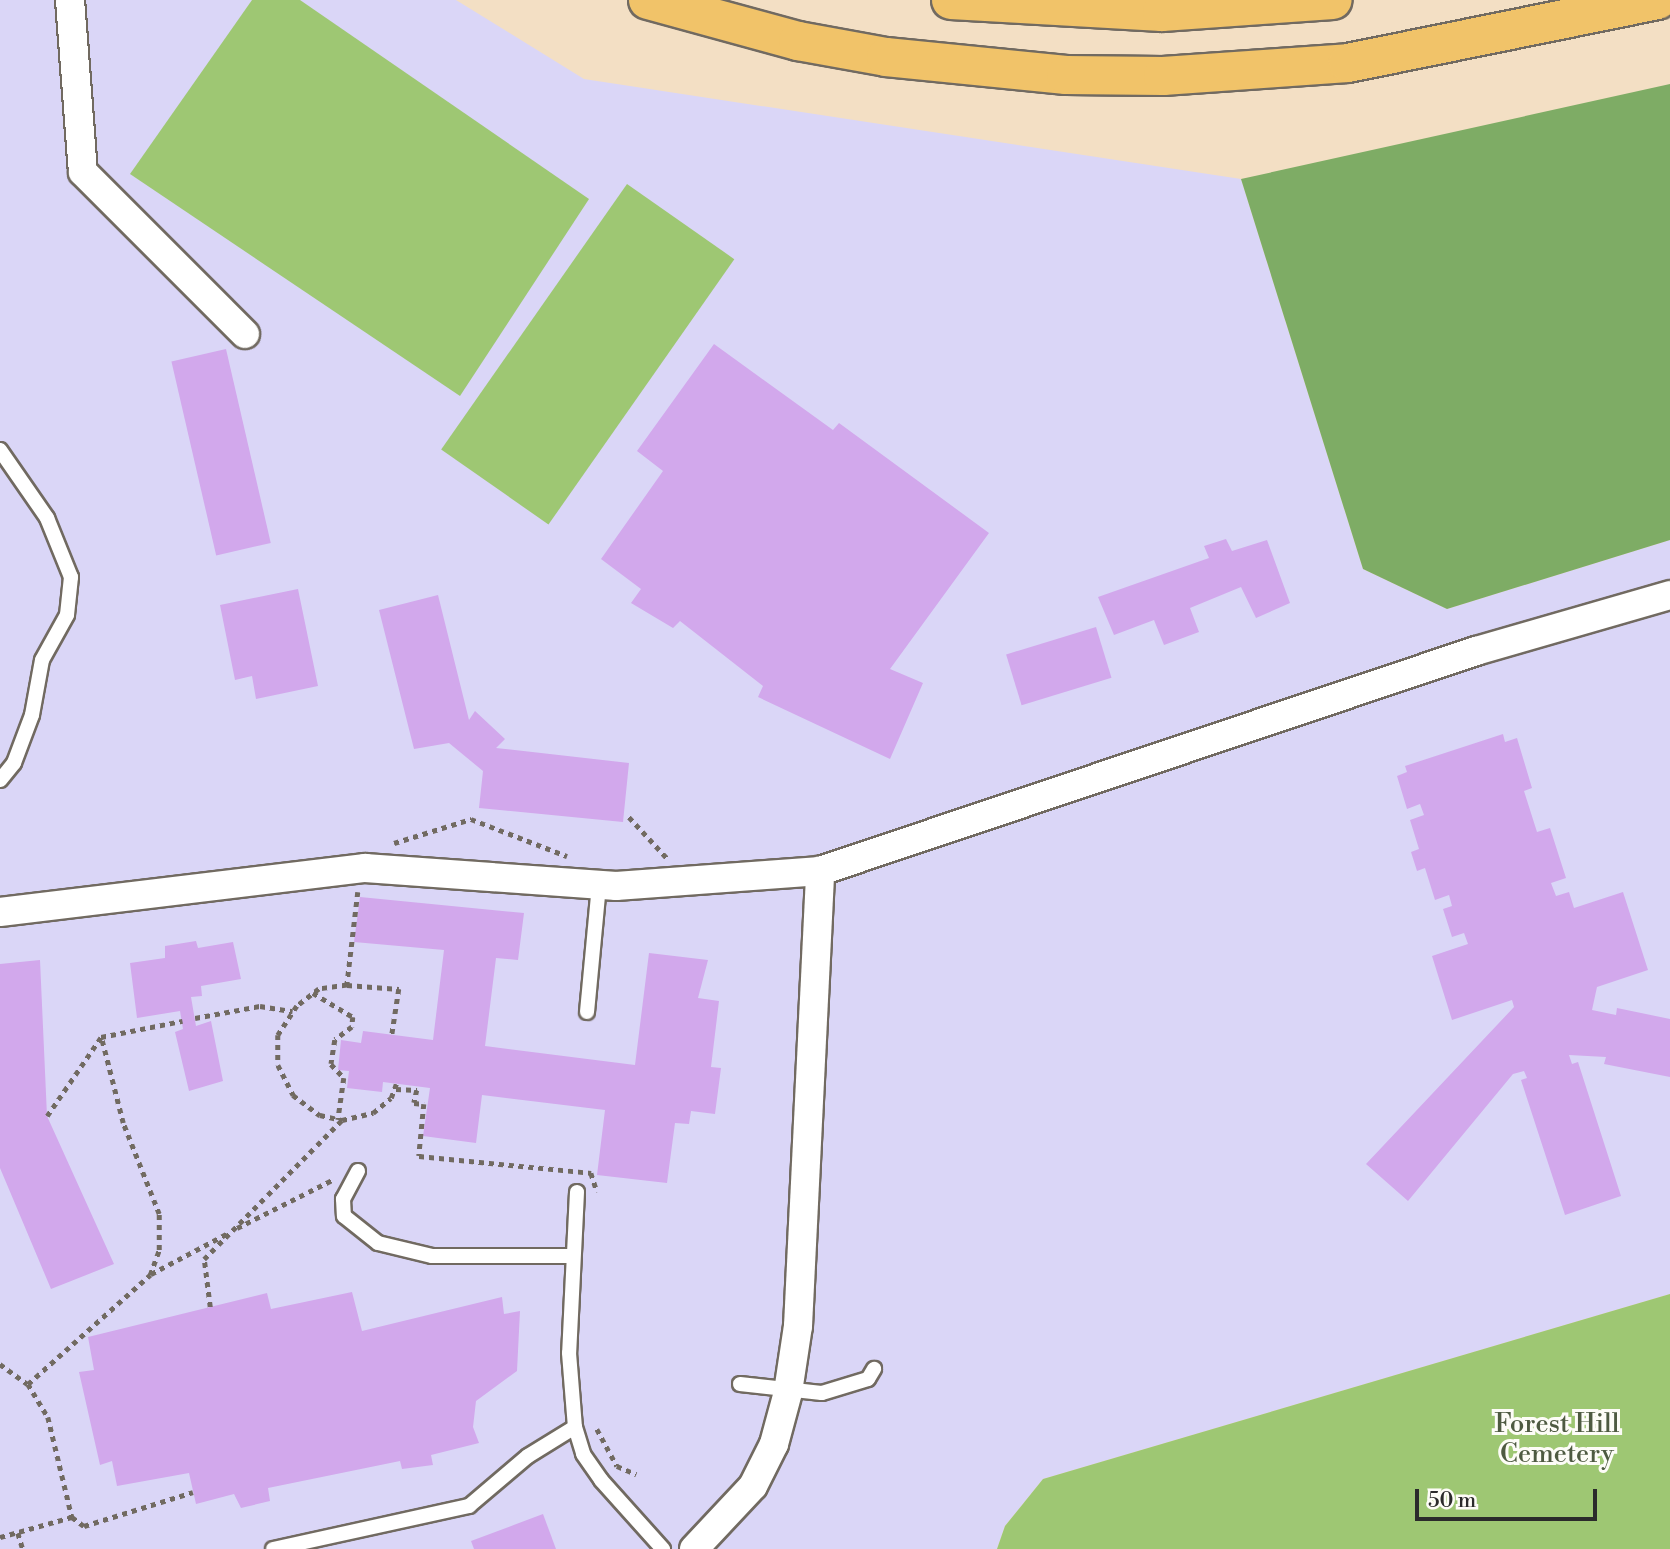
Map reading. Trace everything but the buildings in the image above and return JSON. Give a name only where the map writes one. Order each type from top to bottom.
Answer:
[{"type":"highway","points":[[648,0],[798,41],[886,57],[1066,75],[1163,76],[1348,63],[1658,0]]},
{"type":"highway","points":[[951,0],[1162,12],[1333,0]]},
{"type":"street","points":[[70,0],[83,172],[245,334]]},
{"type":"street","points":[[0,912],[365,868],[599,885],[820,871],[1476,651],[1670,595]]},
{"type":"street","points":[[694,1549],[752,1486],[775,1444],[788,1392],[798,1326],[820,871]]},
{"type":"lane","points":[[0,450],[47,518],[71,577],[66,615],[42,660],[32,715],[14,763],[0,780]]},
{"type":"lane","points":[[587,1012],[599,885]]},
{"type":"lane","points":[[358,1171],[343,1199],[344,1216],[378,1243],[432,1256],[573,1256]]},
{"type":"lane","points":[[577,1192],[569,1353],[575,1427],[595,1472],[663,1549]]},
{"type":"lane","points":[[740,1384],[788,1392],[845,1388],[868,1379],[874,1369]]},
{"type":"lane","points":[[273,1549],[469,1506],[528,1456],[575,1427]]},
{"type":"path","points":[[629,817],[687,879]]},
{"type":"path","points":[[347,985],[359,886],[369,886],[365,855],[471,819],[581,861]]},
{"type":"path","points":[[392,1035],[399,989],[347,985],[313,993],[293,1011],[275,1049],[283,1080],[307,1107],[340,1120],[373,1113],[391,1098],[396,1084]]},
{"type":"path","points":[[210,1307],[204,1259],[340,1120],[344,1078],[331,1065],[335,1040],[352,1027],[354,1017],[313,993]]},
{"type":"path","points":[[195,1017],[260,1006],[293,1011]]},
{"type":"path","points":[[47,1116],[101,1037],[181,1021]]},
{"type":"path","points":[[101,1037],[123,1123],[159,1214],[159,1250],[150,1275]]},
{"type":"path","points":[[28,1384],[150,1275],[333,1179]]},
{"type":"path","points":[[0,1364],[28,1384],[48,1417],[72,1517],[84,1526],[193,1492]]},
{"type":"path","points":[[0,1537],[72,1517]]},
{"type":"path","points":[[18,1533],[23,1549]]},
{"type":"shaded area","points":[[0,0],[456,0],[584,79],[1241,179],[1363,569],[1447,609],[1670,540],[1670,1294],[1043,1479],[1005,1526],[997,1549],[0,1549]]},
{"type":"green space","points":[[252,0],[300,0],[589,199],[460,396],[130,174]]},
{"type":"green space","points":[[1670,84],[1670,540],[1447,609],[1363,569],[1241,179]]},
{"type":"green space","points":[[627,184],[734,259],[548,525],[441,449]]},
{"type":"green space","name":"Forest Hill Cemetery","points":[[1670,1294],[1670,1549],[997,1549],[1005,1526],[1043,1479]]}]
